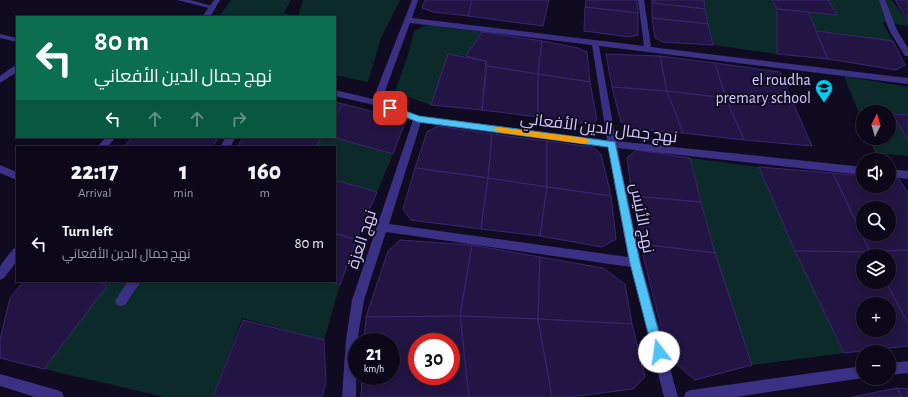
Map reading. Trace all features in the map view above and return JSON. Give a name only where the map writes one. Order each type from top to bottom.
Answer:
[{"type":"street","points":[[180,0],[215,2],[207,16]]},
{"type":"street","points":[[376,103],[406,20],[415,0]]},
{"type":"street","points":[[640,0],[648,50]]},
{"type":"street","points":[[881,0],[893,30],[908,54]]},
{"type":"street","points":[[406,20],[908,82]]},
{"type":"street","points":[[0,36],[16,40]]},
{"type":"street","name":"نهج الأنيس","points":[[595,44],[612,144],[635,263],[670,397]]},
{"type":"street","points":[[0,80],[16,69]]},
{"type":"street","name":"نهج جمال الدين الأفعاني","points":[[336,93],[376,103],[418,119],[612,144],[856,170]]},
{"type":"street","name":"نهج العزة","points":[[349,397],[352,340],[358,300],[418,119]]},
{"type":"street","points":[[103,146],[109,138]]},
{"type":"street","points":[[0,169],[16,176]]},
{"type":"street","points":[[896,174],[908,175]]},
{"type":"street","points":[[382,227],[635,263]]},
{"type":"street","points":[[0,265],[16,249]]},
{"type":"street","points":[[0,275],[16,253]]},
{"type":"street","points":[[121,302],[134,282]]},
{"type":"street","points":[[896,368],[908,367]]},
{"type":"street","points":[[691,397],[856,373]]},
{"type":"street","points":[[0,380],[57,397]]},
{"type":"green space","points":[[231,0],[291,0],[284,13],[293,16],[220,16]]},
{"type":"green space","points":[[303,0],[400,0],[381,38],[368,82],[336,75],[336,16],[298,16]]},
{"type":"green space","points":[[704,0],[772,0],[777,9],[777,54],[713,45]]},
{"type":"green space","points":[[828,0],[892,0],[908,23],[908,26],[882,22],[893,41],[816,31],[808,12],[836,15]]},
{"type":"green space","points":[[426,25],[482,32],[466,56],[448,55],[431,105],[395,92],[409,52],[414,31]]},
{"type":"green space","points":[[844,76],[908,87],[908,115],[896,114],[896,105],[856,106]]},
{"type":"green space","points":[[896,119],[908,141],[908,156],[896,155],[896,153],[875,153],[872,145],[896,145]]},
{"type":"green space","points":[[321,138],[336,138],[393,154],[377,192],[336,180],[336,146],[317,146]]},
{"type":"green space","points":[[690,158],[759,167],[795,251],[844,353],[752,365],[715,253]]},
{"type":"green space","points":[[100,282],[330,282],[340,285],[324,340],[242,318],[213,397],[164,397],[44,369],[106,286]]},
{"type":"building","points":[[425,0],[472,0],[468,16],[433,12],[422,8]]},
{"type":"building","points":[[472,0],[549,0],[543,26],[468,16]]},
{"type":"building","points":[[586,0],[637,0],[638,13],[585,7]]},
{"type":"building","points":[[652,0],[704,0],[705,9],[652,3]]},
{"type":"building","points":[[772,0],[828,0],[837,15],[777,9]]},
{"type":"building","points":[[895,0],[908,0],[908,22]]},
{"type":"building","points":[[652,3],[705,9],[708,24],[652,18]]},
{"type":"building","points":[[585,7],[638,13],[638,35],[630,37],[584,31]]},
{"type":"building","points":[[777,9],[808,12],[828,59],[777,54]]},
{"type":"building","points":[[652,18],[708,24],[713,45],[663,42],[655,38]]},
{"type":"building","points":[[816,31],[893,41],[905,65],[896,70],[828,59]]},
{"type":"building","points":[[482,32],[542,41],[538,74],[487,66],[486,61],[466,56]]},
{"type":"building","points":[[542,41],[578,48],[587,52],[590,82],[538,74]]},
{"type":"building","points":[[448,54],[486,61],[482,110],[431,105]]},
{"type":"building","points":[[606,54],[660,56],[667,91],[612,87]]},
{"type":"building","points":[[660,56],[715,63],[726,98],[667,91]]},
{"type":"building","points":[[715,63],[780,72],[794,105],[726,98]]},
{"type":"building","points":[[487,66],[538,74],[538,117],[482,110]]},
{"type":"building","points":[[538,74],[590,82],[597,120],[591,124],[538,117]]},
{"type":"building","points":[[612,87],[667,91],[683,133],[636,129],[621,122]]},
{"type":"building","points":[[667,91],[726,98],[744,140],[683,133]]},
{"type":"building","points":[[726,98],[794,105],[812,146],[744,140]]},
{"type":"building","points":[[336,102],[343,104],[336,114]]},
{"type":"building","points":[[343,104],[399,118],[404,125],[393,154],[336,138],[336,114]]},
{"type":"building","points":[[896,114],[908,115],[908,141],[896,119]]},
{"type":"building","points":[[438,126],[492,134],[488,178],[415,168],[427,132]]},
{"type":"building","points":[[492,134],[547,141],[547,187],[488,178]]},
{"type":"building","points":[[131,138],[218,138],[213,146],[125,146]]},
{"type":"building","points":[[242,138],[321,138],[317,146],[238,146]]},
{"type":"building","points":[[547,141],[593,147],[601,154],[611,196],[547,187]]},
{"type":"building","points":[[636,150],[690,158],[701,202],[632,196],[627,158]]},
{"type":"building","points":[[759,167],[833,173],[856,222],[856,241],[865,241],[869,249],[856,249],[856,252],[795,251]]},
{"type":"building","points":[[415,168],[488,178],[481,229],[411,220],[403,209]]},
{"type":"building","points":[[833,173],[856,175],[856,193],[896,193],[896,179],[899,179],[908,193],[908,250],[869,249],[865,241],[896,241],[896,201],[856,201],[856,222]]},
{"type":"building","points":[[488,178],[547,187],[540,236],[481,229]]},
{"type":"building","points":[[336,180],[377,192],[356,240],[336,233]]},
{"type":"building","points":[[547,187],[611,196],[616,239],[602,247],[540,236]]},
{"type":"building","points":[[632,196],[701,202],[715,253],[640,244]]},
{"type":"building","points":[[336,233],[356,240],[340,285],[330,282],[336,282]]},
{"type":"building","points":[[400,240],[472,245],[460,316],[366,317],[388,251]]},
{"type":"building","points":[[640,244],[715,253],[752,365],[695,380],[669,358]]},
{"type":"building","points":[[472,245],[540,257],[538,319],[460,316]]},
{"type":"building","points":[[908,250],[908,324],[896,301],[896,297],[894,297],[890,289],[896,289],[896,251]]},
{"type":"building","points":[[795,251],[856,252],[856,289],[890,289],[894,297],[856,297],[856,337],[896,337],[896,301],[908,324],[908,346],[896,347],[896,345],[856,345],[856,352],[844,353]]},
{"type":"building","points":[[540,257],[603,268],[625,284],[632,324],[538,319]]},
{"type":"building","points":[[23,282],[100,282],[107,286],[44,369],[0,358],[0,339],[10,298]]},
{"type":"building","points":[[460,316],[538,319],[552,397],[469,397]]},
{"type":"building","points":[[460,316],[469,397],[361,397],[362,385],[400,385],[400,333],[365,333],[366,317]]},
{"type":"building","points":[[538,319],[632,324],[645,377],[633,389],[569,397],[552,397]]},
{"type":"building","points":[[243,320],[324,340],[326,382],[322,397],[213,397]]},
{"type":"building","points":[[897,388],[908,389],[908,397],[902,397]]},
{"type":"building","points":[[897,388],[902,397],[852,397]]},
{"type":"slow traffic","points":[[498,129],[585,141]]},
{"type":"place","name":"el roudha premary school","points":[[824,103]]},
{"type":"route","points":[[390,108],[418,119],[612,144],[635,263],[659,352]]}]
